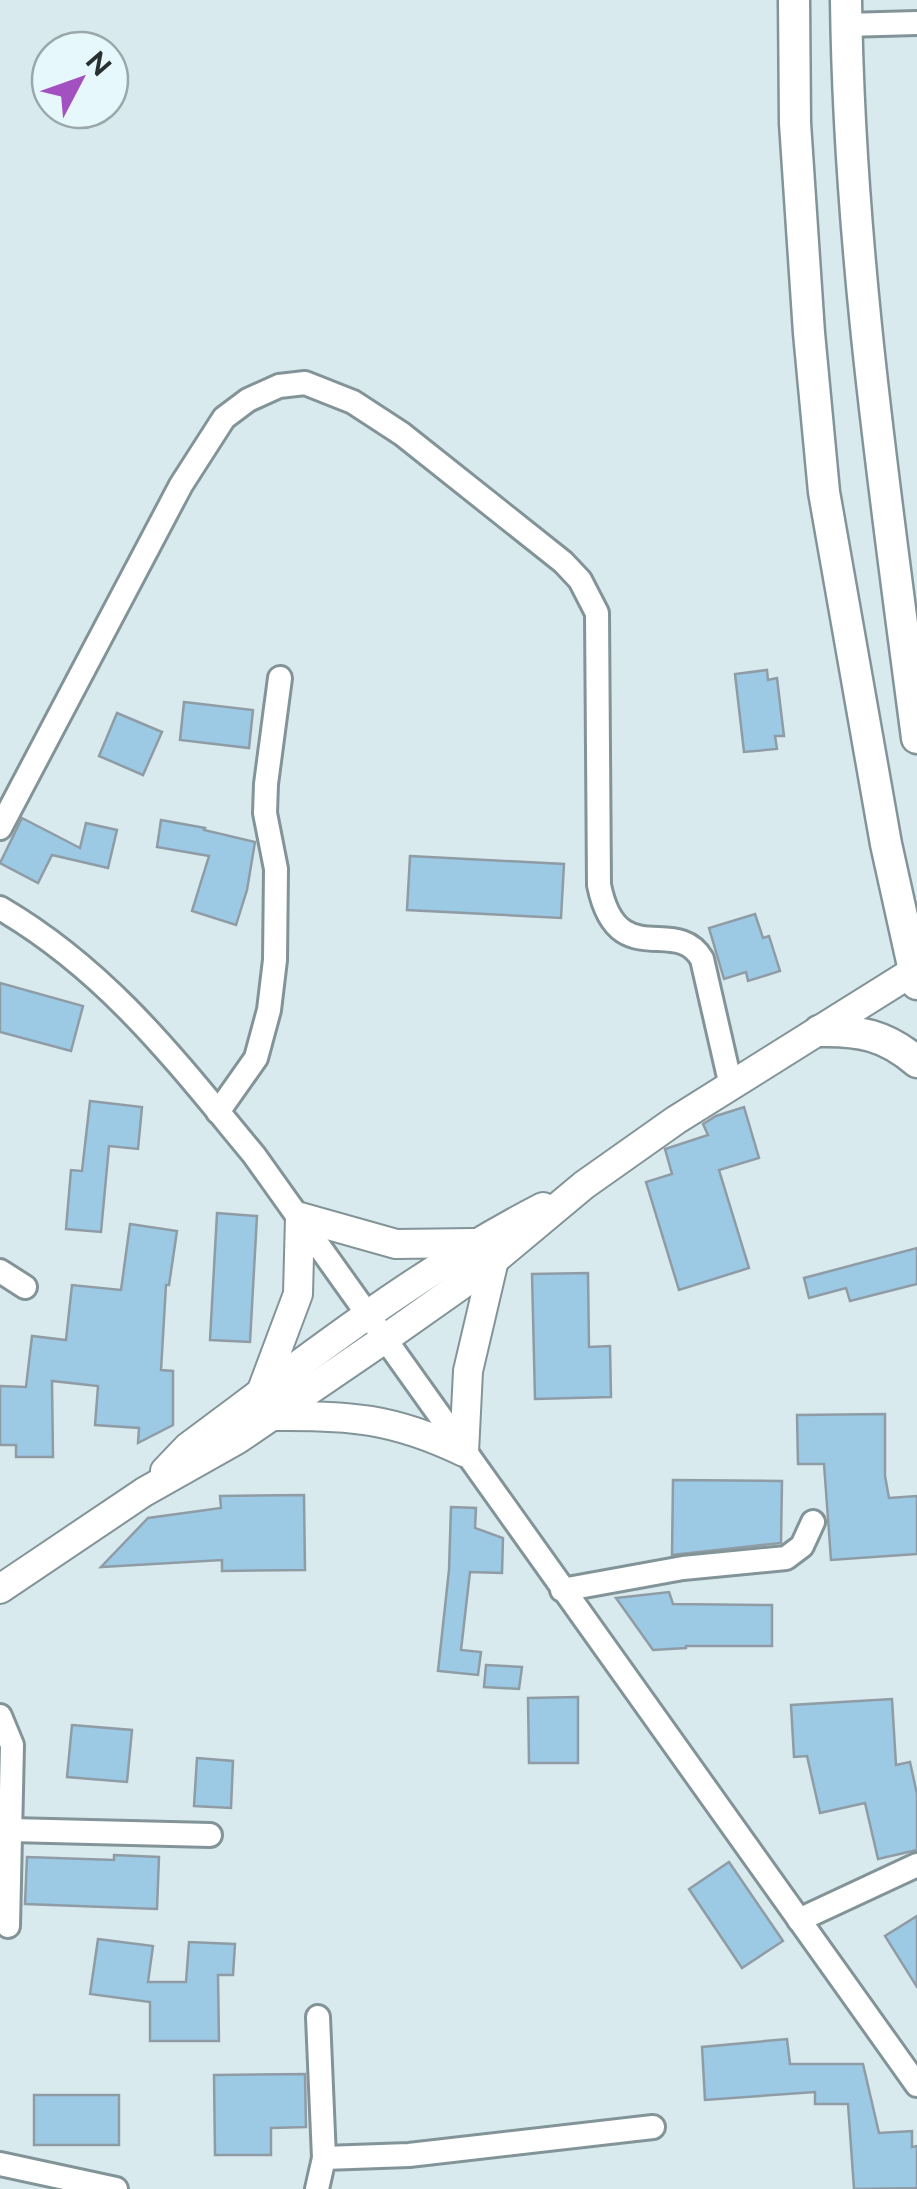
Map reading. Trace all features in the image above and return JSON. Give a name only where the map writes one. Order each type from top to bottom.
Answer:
[{"type":"main road","points":[[794,0],[796,123],[824,492],[886,844],[916,975]]},
{"type":"main road","points":[[846,12],[846,103],[866,344],[917,738]]},
{"type":"main road","points":[[819,1031],[850,1030],[880,1036],[917,1062]]},
{"type":"street","points":[[846,12],[917,23]]},
{"type":"street","points":[[0,828],[181,485],[224,418],[248,400],[278,386],[305,383],[353,402],[402,434],[563,562],[591,597],[597,613],[598,885],[603,906],[622,932],[640,939],[687,943],[697,950],[706,974],[730,1086]]},
{"type":"street","points":[[218,1112],[256,1058],[269,1010],[276,960],[276,869],[266,812],[266,784],[280,678]]},
{"type":"street","points":[[0,908],[110,988],[146,1025],[300,1217],[917,2085]]},
{"type":"street","points":[[0,1589],[144,1492],[211,1455],[369,1314],[487,1251],[730,1086],[916,975]]},
{"type":"street","points":[[300,1217],[396,1244],[487,1251]]},
{"type":"street","points":[[266,1405],[298,1294],[300,1217]]},
{"type":"street","points":[[266,1405],[386,1338],[487,1251]]},
{"type":"street","points":[[464,1452],[468,1371],[487,1251]]},
{"type":"street","points":[[0,1271],[25,1287]]},
{"type":"street","points":[[266,1405],[371,1420],[425,1434],[464,1452]]},
{"type":"street","points":[[562,1590],[683,1568],[786,1558],[802,1546],[813,1522]]},
{"type":"street","points":[[0,1716],[12,1744],[8,1926]]},
{"type":"street","points":[[11,1830],[210,1835]]},
{"type":"street","points":[[799,1920],[917,1865]]},
{"type":"street","points":[[297,2189],[317,2189],[324,2158],[318,2018]]},
{"type":"street","points":[[324,2158],[409,2155],[653,2127]]},
{"type":"street","points":[[0,2164],[116,2189]]},
{"type":"building","points":[[767,670],[768,680],[777,678],[784,736],[775,736],[777,749],[744,752],[735,674]]},
{"type":"building","points":[[184,702],[253,710],[249,748],[180,740]]},
{"type":"building","points":[[117,713],[162,732],[143,775],[99,756]]},
{"type":"building","points":[[22,818],[80,848],[86,823],[117,830],[108,868],[52,855],[38,883],[0,863]]},
{"type":"building","points":[[161,820],[255,842],[236,925],[192,911],[209,856],[157,847]]},
{"type":"building","points":[[410,856],[564,864],[561,918],[407,910]]},
{"type":"building","points":[[755,914],[763,938],[769,936],[780,971],[748,981],[746,972],[724,979],[709,928]]},
{"type":"building","points":[[0,983],[83,1006],[71,1051],[0,1032]]},
{"type":"building","points":[[90,1101],[142,1107],[138,1149],[109,1146],[101,1232],[66,1229],[71,1170],[82,1171]]},
{"type":"building","points":[[744,1107],[759,1158],[719,1170],[749,1268],[679,1290],[646,1182],[672,1174],[665,1149],[708,1135],[703,1124]]},
{"type":"building","points":[[217,1213],[257,1216],[250,1342],[210,1340]]},
{"type":"building","points":[[130,1224],[177,1231],[166,1285],[161,1370],[173,1371],[173,1425],[138,1443],[139,1428],[95,1425],[98,1386],[52,1381],[53,1457],[16,1457],[16,1445],[0,1445],[0,1386],[26,1387],[32,1336],[66,1340],[72,1285],[121,1290]]},
{"type":"building","points":[[917,1248],[917,1284],[850,1301],[846,1288],[809,1298],[804,1278]]},
{"type":"building","points":[[588,1273],[589,1347],[610,1346],[611,1397],[535,1399],[532,1274]]},
{"type":"building","points":[[885,1414],[889,1498],[917,1496],[917,1554],[831,1560],[824,1464],[798,1464],[797,1415]]},
{"type":"building","points":[[673,1480],[782,1481],[781,1543],[672,1555]]},
{"type":"building","points":[[304,1495],[305,1570],[222,1571],[222,1560],[101,1567],[148,1518],[221,1508],[220,1496]]},
{"type":"building","points":[[451,1507],[476,1508],[475,1528],[503,1538],[502,1573],[470,1572],[461,1650],[481,1652],[478,1675],[438,1671]]},
{"type":"building","points":[[669,1592],[673,1604],[772,1605],[772,1646],[653,1650],[616,1598]]},
{"type":"building","points":[[486,1665],[522,1667],[519,1689],[484,1687]]},
{"type":"building","points":[[578,1697],[578,1763],[529,1763],[528,1698]]},
{"type":"building","points":[[892,1699],[896,1765],[910,1762],[917,1794],[917,1850],[878,1859],[865,1803],[820,1813],[807,1756],[794,1757],[791,1705]]},
{"type":"building","points":[[72,1725],[132,1730],[127,1782],[67,1777]]},
{"type":"building","points":[[197,1758],[233,1761],[231,1808],[194,1806]]},
{"type":"building","points":[[114,1855],[159,1857],[157,1909],[25,1904],[27,1857],[114,1860]]},
{"type":"building","points":[[729,1862],[783,1941],[742,1968],[689,1889]]},
{"type":"building","points":[[917,1916],[917,1987],[885,1936]]},
{"type":"building","points":[[98,1939],[153,1946],[148,1982],[186,1982],[189,1942],[235,1944],[233,1975],[218,1975],[219,2041],[150,2041],[150,2002],[90,1994]]},
{"type":"building","points":[[787,2039],[790,2064],[863,2064],[879,2133],[912,2131],[912,2147],[917,2146],[917,2188],[854,2189],[848,2104],[815,2104],[815,2092],[705,2100],[702,2047]]},
{"type":"building","points":[[305,2074],[306,2127],[271,2128],[271,2155],[215,2155],[214,2075]]},
{"type":"building","points":[[34,2095],[119,2095],[119,2145],[34,2145]]}]
